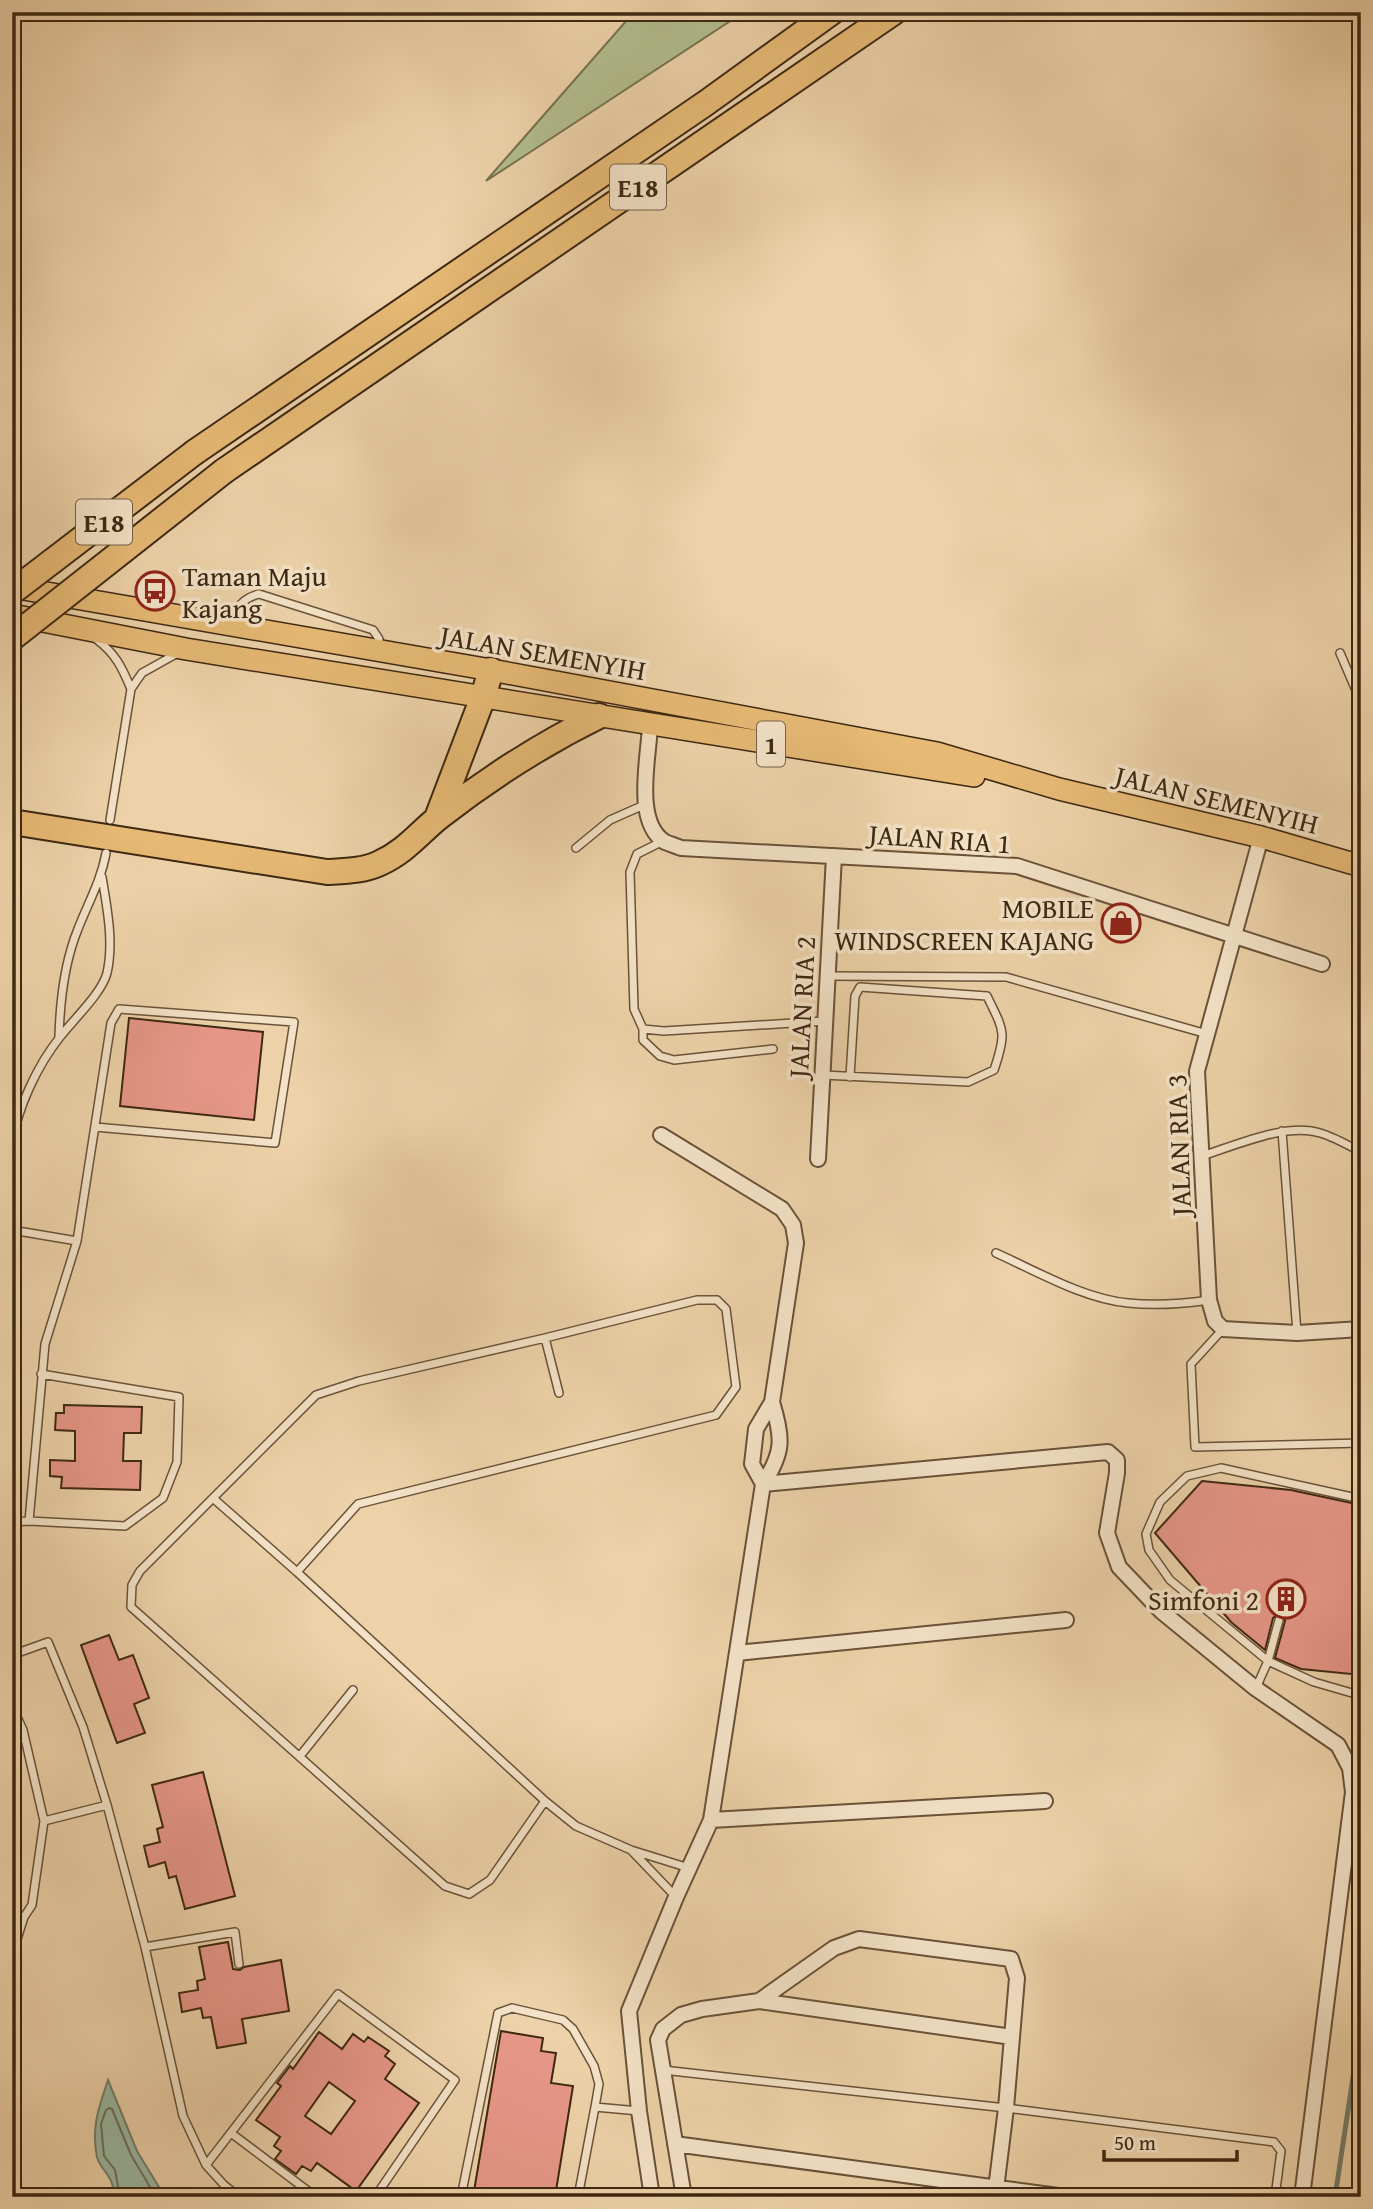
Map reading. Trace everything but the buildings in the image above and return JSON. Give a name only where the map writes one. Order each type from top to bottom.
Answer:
[{"type":"highway","name":"E18","points":[[12,589],[195,452],[706,103],[832,12]]},
{"type":"highway","name":"E18","points":[[12,638],[224,471],[894,12]]},
{"type":"highway","points":[[437,818],[491,670]]},
{"type":"highway","points":[[12,822],[327,872],[352,871],[377,865],[402,852],[437,818],[536,748],[599,716]]},
{"type":"main road","name":"JALAN SEMENYIH","points":[[12,589],[491,670],[937,753],[1059,789],[1261,837],[1361,866]]},
{"type":"main road","name":"JALAN SEMENYIH","points":[[12,615],[186,649],[1059,789]]},
{"type":"main road","points":[[162,644],[168,615]]},
{"type":"street","points":[[650,725],[644,805],[651,827],[663,841]]},
{"type":"street","name":"JALAN RIA 3","points":[[1223,1329],[1215,1321],[1209,1300],[1197,1071],[1261,837]]},
{"type":"street","name":"JALAN RIA 1","points":[[663,841],[681,848],[1017,866],[1322,964]]},
{"type":"street","name":"JALAN RIA 2","points":[[818,1159],[834,856]]},
{"type":"street","points":[[661,1135],[782,1209],[793,1225],[796,1243],[772,1402],[756,1429],[751,1464],[763,1485]]},
{"type":"street","points":[[1223,1329],[1297,1333],[1361,1329]]},
{"type":"street","points":[[652,2197],[639,2111],[629,2011],[711,1820],[763,1485],[776,1464],[781,1431],[772,1402]]},
{"type":"street","points":[[763,1485],[1108,1452],[1117,1460],[1117,1473],[1107,1533],[1119,1567],[1161,1611],[1255,1688],[1338,1745],[1350,1768],[1353,1792],[1302,2197]]},
{"type":"street","points":[[737,1653],[1066,1620]]},
{"type":"street","points":[[711,1820],[1045,1801]]},
{"type":"street","points":[[760,2001],[834,1948],[859,1940],[1011,1959],[1017,1978],[996,2192]]},
{"type":"street","points":[[684,2197],[658,2040],[663,2029],[681,2015],[702,2008],[760,2001],[1012,2037]]},
{"type":"street","points":[[675,2144],[996,2192],[1066,2197]]},
{"type":"lane","points":[[227,625],[238,606],[248,597],[259,594],[373,630],[379,639],[380,652]]},
{"type":"lane","points":[[83,629],[113,653],[121,664],[131,689]]},
{"type":"lane","points":[[110,820],[131,689],[142,673],[186,649]]},
{"type":"lane","points":[[1340,653],[1361,702]]},
{"type":"lane","points":[[576,848],[610,820],[644,805]]},
{"type":"lane","points":[[663,841],[637,854],[631,872],[634,1009],[643,1029],[643,1040],[660,1056],[674,1060],[773,1049]]},
{"type":"lane","points":[[59,1037],[60,1009],[68,961],[76,932],[102,877],[106,853]]},
{"type":"lane","points":[[12,1143],[15,1124],[40,1067],[59,1037],[82,1012],[107,975],[110,939],[102,877]]},
{"type":"lane","points":[[827,976],[1006,976],[1206,1034]]},
{"type":"lane","points":[[822,1075],[850,1077],[968,1082],[994,1070],[1004,1041],[987,996],[860,987],[855,996],[850,1077]]},
{"type":"lane","points":[[29,1521],[45,1344],[77,1241],[111,1023],[119,1009],[293,1022],[275,1143],[95,1127]]},
{"type":"lane","points":[[643,1029],[664,1031],[825,1021]]},
{"type":"lane","points":[[1201,1156],[1282,1132],[1304,1130],[1320,1132],[1361,1152]]},
{"type":"lane","points":[[1282,1132],[1297,1333]]},
{"type":"lane","points":[[12,1230],[77,1241]]},
{"type":"lane","points":[[996,1253],[1077,1289],[1125,1303],[1167,1306],[1209,1300]]},
{"type":"lane","points":[[297,1572],[358,1504],[716,1415],[736,1387],[726,1310],[716,1300],[697,1300],[359,1381],[316,1395],[140,1571],[132,1585],[131,1607],[445,1886],[469,1894],[490,1880],[545,1801]]},
{"type":"lane","points":[[1223,1329],[1191,1364],[1195,1447],[1361,1443]]},
{"type":"lane","points":[[545,1338],[559,1393]]},
{"type":"lane","points":[[12,1522],[125,1526],[163,1498],[177,1462],[179,1396],[41,1374]]},
{"type":"lane","points":[[1361,1499],[1221,1468],[1187,1476],[1160,1502],[1146,1534],[1149,1550],[1170,1580],[1268,1661],[1314,1682],[1352,1693],[1361,1691]]},
{"type":"lane","points":[[214,1499],[545,1801],[576,1826],[631,1850],[689,1868]]},
{"type":"lane","points":[[1255,1688],[1268,1661],[1279,1620]]},
{"type":"lane","points":[[12,1655],[48,1643],[83,1727],[107,1805],[145,1947],[183,2116],[206,2165],[239,2197]]},
{"type":"lane","points":[[300,1756],[353,1690]]},
{"type":"lane","points":[[12,1706],[23,1730],[44,1821],[32,1905],[24,1917],[12,1955]]},
{"type":"lane","points":[[44,1821],[107,1805]]},
{"type":"lane","points":[[631,1850],[676,1897]]},
{"type":"lane","points":[[12,1914],[24,1917]]},
{"type":"lane","points":[[12,1927],[24,1917]]},
{"type":"lane","points":[[145,1947],[235,1932],[239,1964]]},
{"type":"lane","points":[[206,2165],[338,1994],[455,2080],[375,2197]]},
{"type":"lane","points":[[461,2197],[498,2013],[512,2008],[563,2020],[573,2029],[594,2066],[598,2084],[578,2197]]},
{"type":"lane","points":[[663,2070],[1006,2108],[1273,2142],[1281,2151],[1275,2197]]},
{"type":"lane","points":[[595,2108],[639,2111]]},
{"type":"lane","points":[[231,2133],[316,2197]]},
{"type":"shaded area","points":[[634,12],[744,12],[486,181]]},
{"type":"water","points":[[108,2080],[137,2151],[165,2197],[113,2197],[112,2184],[99,2162],[95,2146],[95,2127]]},
{"type":"waterway","points":[[1335,2197],[1361,2024]]},
{"type":"place","name":"Taman Maju Kajang","points":[[155,591]]},
{"type":"place","name":"MOBILE WINDSCREEN KAJANG","points":[[1121,923]]},
{"type":"place","name":"Simfoni 2","points":[[1286,1599]]}]
